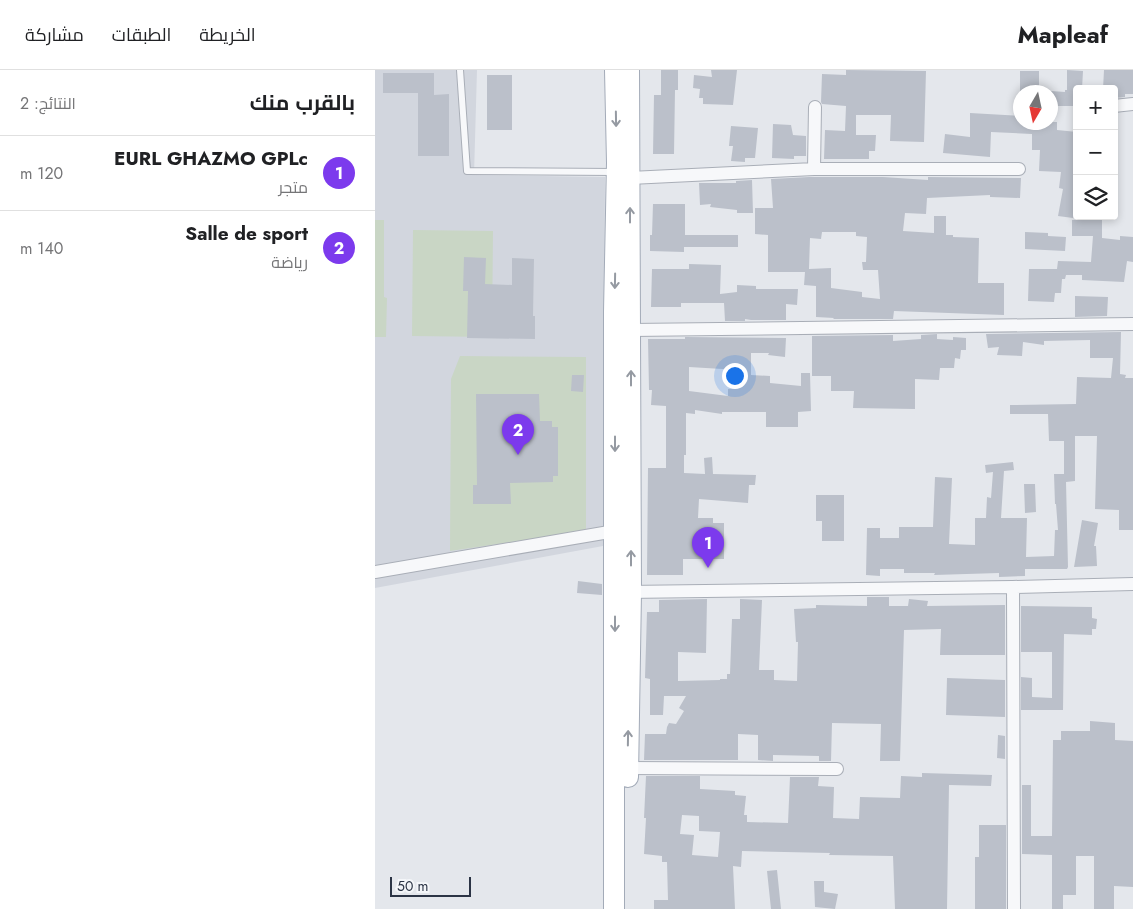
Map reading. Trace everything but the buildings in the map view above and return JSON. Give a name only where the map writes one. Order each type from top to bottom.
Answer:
[{"type":"main road","points":[[614,909],[631,330],[623,175],[615,70]]},
{"type":"main road","points":[[627,909],[628,768],[623,592],[615,532],[615,312],[629,70]]},
{"type":"street","points":[[1118,106],[1133,104]]},
{"type":"street","points":[[815,107],[815,169]]},
{"type":"street","points":[[623,175],[815,169],[1019,169]]},
{"type":"street","points":[[631,330],[1133,324]]},
{"type":"street","points":[[375,572],[615,532]]},
{"type":"street","points":[[623,592],[1013,588],[1133,584]]},
{"type":"street","points":[[1013,588],[1014,909]]},
{"type":"street","points":[[628,768],[837,769]]},
{"type":"lane","points":[[460,70],[467,171],[623,175]]},
{"type":"shaded area","points":[[375,70],[477,70],[474,175],[605,177],[603,546],[375,588]]},
{"type":"green space","points":[[375,220],[384,220],[384,297],[387,298],[386,337],[375,337]]},
{"type":"green space","points":[[413,230],[493,231],[492,337],[412,336]]},
{"type":"green space","points":[[460,356],[586,357],[586,531],[450,551],[451,379]]},
{"type":"place","name":"Salle de sport","points":[[518,455]]},
{"type":"place","name":"EURL GHAZMO GPLc","points":[[708,568]]}]
